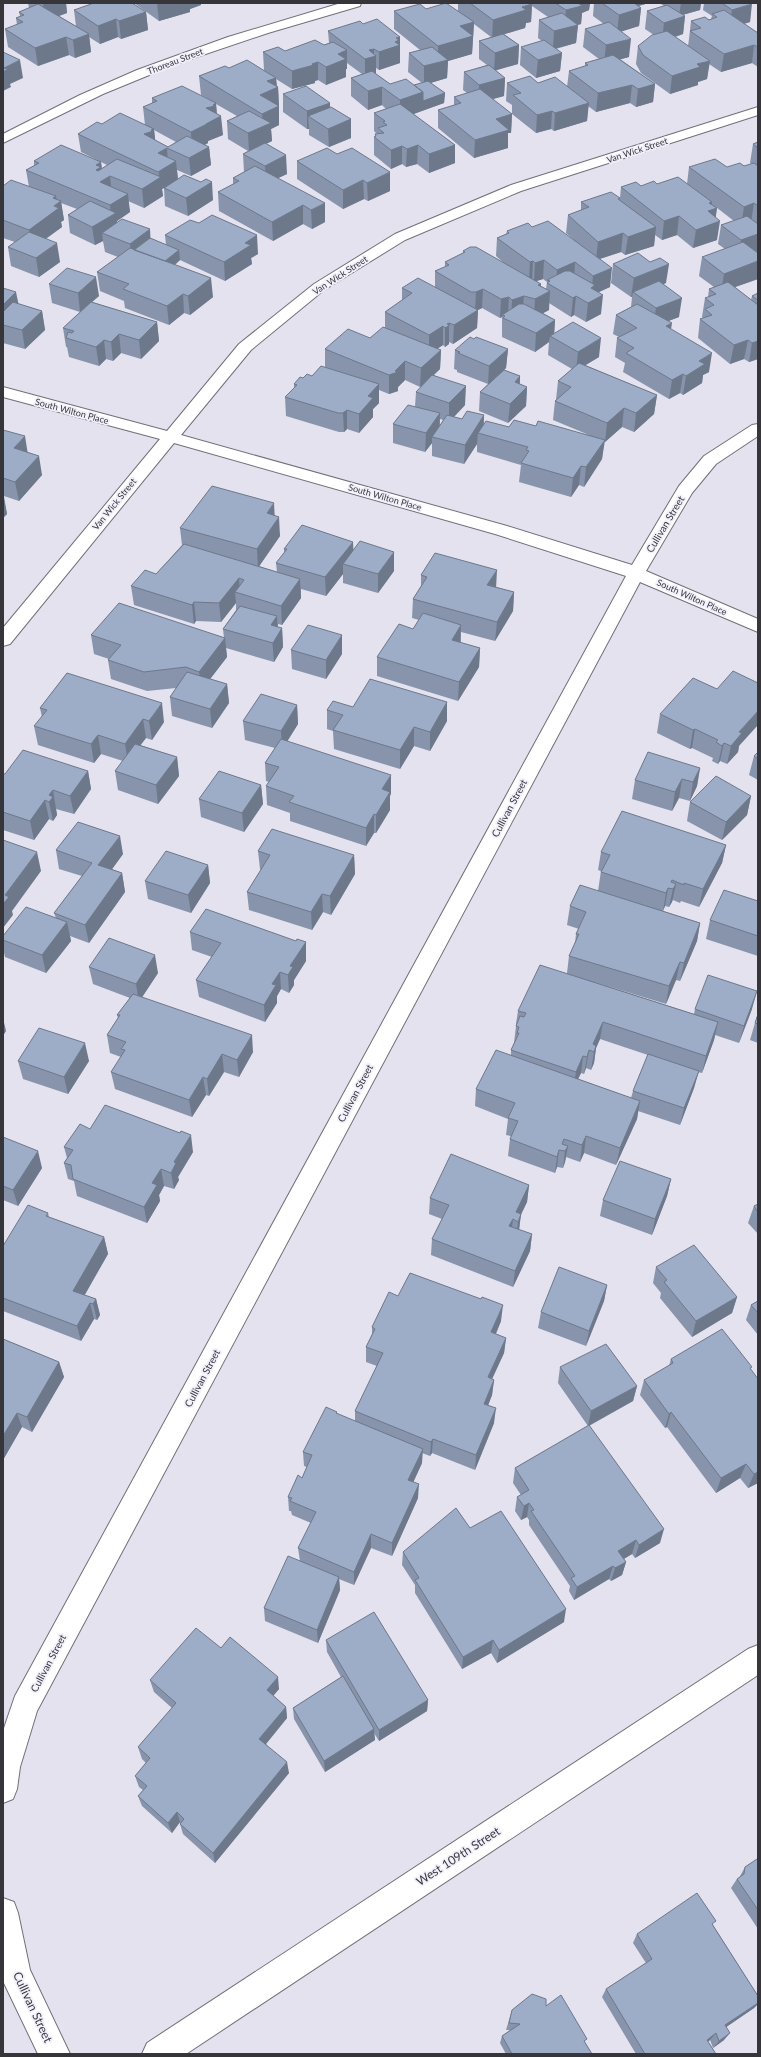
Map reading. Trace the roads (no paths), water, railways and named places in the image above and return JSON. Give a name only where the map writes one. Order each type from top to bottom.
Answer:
[{"type":"street","name":"Thoreau Street","points":[[3,139],[111,86],[185,57],[268,27],[355,3]]},
{"type":"street","name":"Van Wick Street","points":[[3,640],[245,347],[319,287],[400,237],[516,188],[758,111]]},
{"type":"street","name":"South Wilton Place","points":[[3,392],[170,436],[501,530],[636,573],[758,626]]},
{"type":"street","name":"Cullivan Street","points":[[3,1789],[6,1767],[25,1706],[636,573],[685,490],[710,460],[758,430]]},
{"type":"street","name":"West 109th Street","points":[[158,2054],[758,1659]]},
{"type":"street","name":"Cullivan Street","points":[[3,1913],[15,1973],[54,2054]]}]
